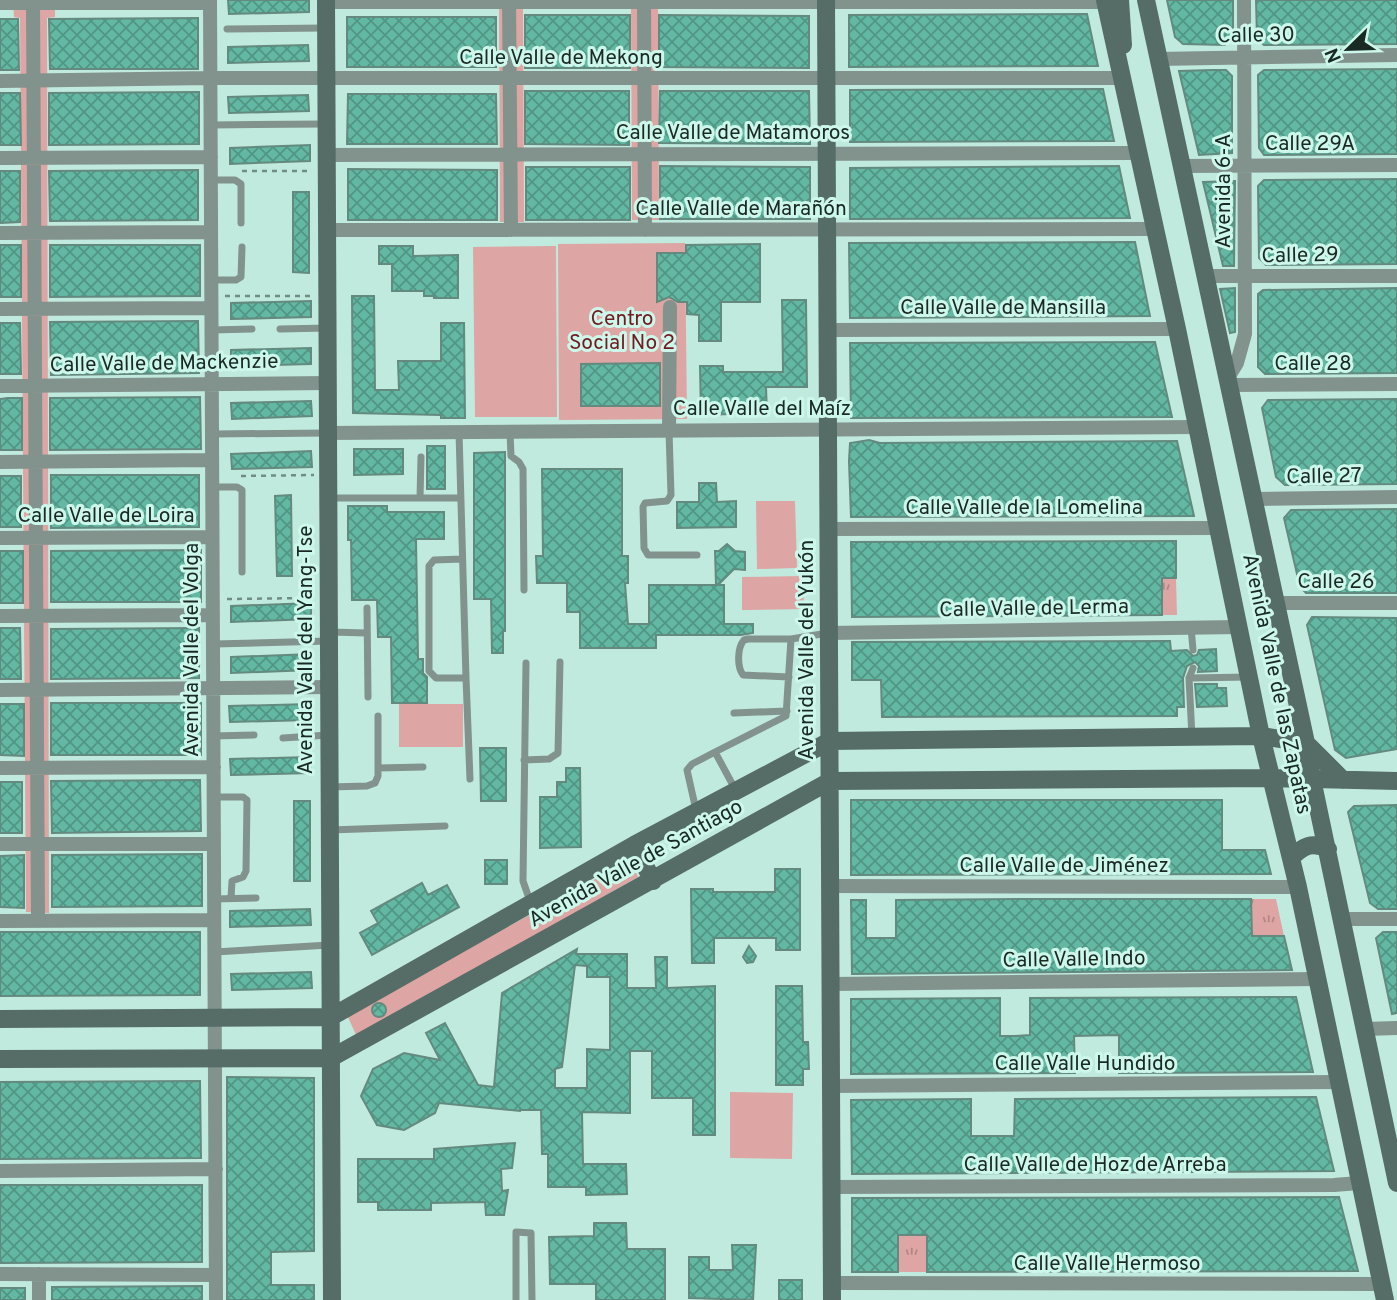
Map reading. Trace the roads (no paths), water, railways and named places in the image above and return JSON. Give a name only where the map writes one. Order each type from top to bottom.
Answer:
[{"type":"street","name":"Avenida Valle de las Zapatas","points":[[1134,0],[1157,59]]},
{"type":"street","name":"Avenida Valle de las Zapatas","points":[[1146,0],[1306,743],[1364,1028],[1392,1139],[1397,1183]]},
{"type":"street","name":"Avenida 6-A","points":[[1228,382],[1237,363],[1245,334],[1244,0]]},
{"type":"street","points":[[326,1],[1110,1]]},
{"type":"street","name":"Avenida Valle del Yang-Tse","points":[[326,1],[332,1300]]},
{"type":"street","points":[[509,1],[511,230]]},
{"type":"street","points":[[644,1],[645,230]]},
{"type":"street","name":"Avenida Valle del Yukón","points":[[827,1],[832,1292]]},
{"type":"street","name":"Avenida Valle de las Zapatas","points":[[1110,1],[1122,78],[1178,329],[1261,736],[1298,887],[1383,1292]]},
{"type":"street","points":[[5,2],[210,2]]},
{"type":"street","name":"Avenida Valle del Volga","points":[[210,2],[216,1300]]},
{"type":"street","points":[[33,4],[38,921]]},
{"type":"street","name":"Calle 30","points":[[1157,59],[1397,55]]},
{"type":"street","name":"Calle Valle de Mekong","points":[[0,81],[210,78],[1122,78]]},
{"type":"street","name":"Calle Valle de Matamoros","points":[[327,163],[510,155],[1138,153]]},
{"type":"street","points":[[0,158],[211,157]]},
{"type":"street","name":"Calle 29A","points":[[1181,166],[1397,165]]},
{"type":"street","name":"Calle Valle de Marañón","points":[[327,230],[1155,229]]},
{"type":"street","points":[[0,233],[211,232]]},
{"type":"street","name":"Calle 29","points":[[1204,276],[1397,276]]},
{"type":"street","points":[[0,309],[211,302]]},
{"type":"street","points":[[668,431],[670,307]]},
{"type":"street","name":"Calle Valle de Mansilla","points":[[828,330],[1178,329]]},
{"type":"street","name":"Calle 28","points":[[1228,382],[1397,384]]},
{"type":"street","name":"Calle Valle de Mackenzie","points":[[0,386],[328,383]]},
{"type":"street","name":"Calle Valle del Maíz","points":[[328,433],[1197,428]]},
{"type":"street","points":[[0,462],[212,460]]},
{"type":"street","name":"Calle 27","points":[[1252,499],[1397,497]]},
{"type":"street","name":"Calle Valle de la Lomelina","points":[[829,529],[1219,528]]},
{"type":"street","name":"Calle Valle de Loira","points":[[0,538],[212,537]]},
{"type":"street","name":"Calle 26","points":[[1275,603],[1397,603]]},
{"type":"street","points":[[0,616],[213,615]]},
{"type":"street","name":"Calle Valle de Lerma","points":[[829,633],[1239,627]]},
{"type":"street","points":[[0,690],[329,687]]},
{"type":"street","name":"Avenida Valle de Santiago","points":[[0,1019],[331,1017],[634,845],[830,741],[1261,736],[1306,743]]},
{"type":"street","points":[[1306,743],[1343,780]]},
{"type":"street","points":[[0,768],[214,766]]},
{"type":"street","points":[[1370,781],[1397,771]]},
{"type":"street","name":"Avenida Valle de Santiago","points":[[0,1059],[331,1058],[830,781],[1271,778],[1397,781]]},
{"type":"street","points":[[0,844],[214,844]]},
{"type":"street","points":[[1291,858],[1300,849],[1311,844],[1328,849]]},
{"type":"street","points":[[634,845],[653,881]]},
{"type":"street","name":"Calle Valle de Jiménez","points":[[830,886],[1298,887]]},
{"type":"street","points":[[1342,919],[1397,919]]},
{"type":"street","points":[[0,921],[214,920]]},
{"type":"street","name":"Calle Valle Indo","points":[[831,984],[1318,979]]},
{"type":"street","points":[[1364,1028],[1397,1028]]},
{"type":"street","name":"Calle Valle Hundido","points":[[831,1086],[1339,1082]]},
{"type":"street","points":[[0,1171],[216,1169]]},
{"type":"street","name":"Calle Valle de Hoz de Arreba","points":[[832,1187],[1359,1183]]},
{"type":"street","points":[[0,1275],[216,1275]]},
{"type":"street","points":[[39,1275],[39,1300]]},
{"type":"street","points":[[1193,1285],[1193,1300]]},
{"type":"street","name":"Calle Valle Hermoso","points":[[832,1292],[1193,1285],[1383,1292]]},
{"type":"lane","points":[[227,29],[327,28]]},
{"type":"lane","points":[[210,125],[327,124]]},
{"type":"lane","points":[[211,180],[235,180],[241,184],[241,223]]},
{"type":"lane","points":[[211,280],[236,280],[241,277],[242,247]]},
{"type":"lane","points":[[279,329],[328,328]]},
{"type":"lane","points":[[211,330],[252,329]]},
{"type":"lane","points":[[668,431],[670,499],[645,503],[644,548],[648,555],[697,555]]},
{"type":"lane","points":[[458,432],[470,779]]},
{"type":"lane","points":[[510,432],[511,456],[523,469],[524,590]]},
{"type":"lane","points":[[212,434],[328,433]]},
{"type":"lane","points":[[420,498],[421,457]]},
{"type":"lane","points":[[212,487],[237,487],[242,490],[242,572]]},
{"type":"lane","points":[[328,498],[460,498]]},
{"type":"lane","points":[[462,559],[434,560],[429,566],[429,671],[436,678],[466,678]]},
{"type":"lane","points":[[367,608],[368,697]]},
{"type":"lane","points":[[1191,628],[1194,650]]},
{"type":"lane","points":[[213,644],[367,633]]},
{"type":"lane","points":[[789,677],[743,675],[739,668],[740,648],[744,640],[791,639],[829,633]]},
{"type":"lane","points":[[696,811],[687,770],[692,764],[783,719],[786,711],[791,639]]},
{"type":"lane","points":[[524,760],[549,760],[558,753],[560,662]]},
{"type":"lane","points":[[526,663],[523,881],[531,905]]},
{"type":"lane","points":[[1192,738],[1189,678],[1193,668]]},
{"type":"lane","points":[[1189,678],[1250,677]]},
{"type":"lane","points":[[734,713],[786,711]]},
{"type":"lane","points":[[330,787],[372,786],[377,780],[378,716]]},
{"type":"lane","points":[[213,736],[254,735]]},
{"type":"lane","points":[[283,738],[329,735]]},
{"type":"lane","points":[[715,752],[735,790]]},
{"type":"lane","points":[[378,768],[424,767]]},
{"type":"lane","points":[[214,797],[246,798],[246,871],[243,877],[232,881],[231,898]]},
{"type":"lane","points":[[330,830],[445,826]]},
{"type":"lane","points":[[214,899],[256,898]]},
{"type":"lane","points":[[215,952],[330,945]]},
{"type":"lane","points":[[516,1300],[516,1232],[531,1233],[532,1300]]},
{"type":"park label","name":"Centro Social No 2","points":[[622,331]]}]
